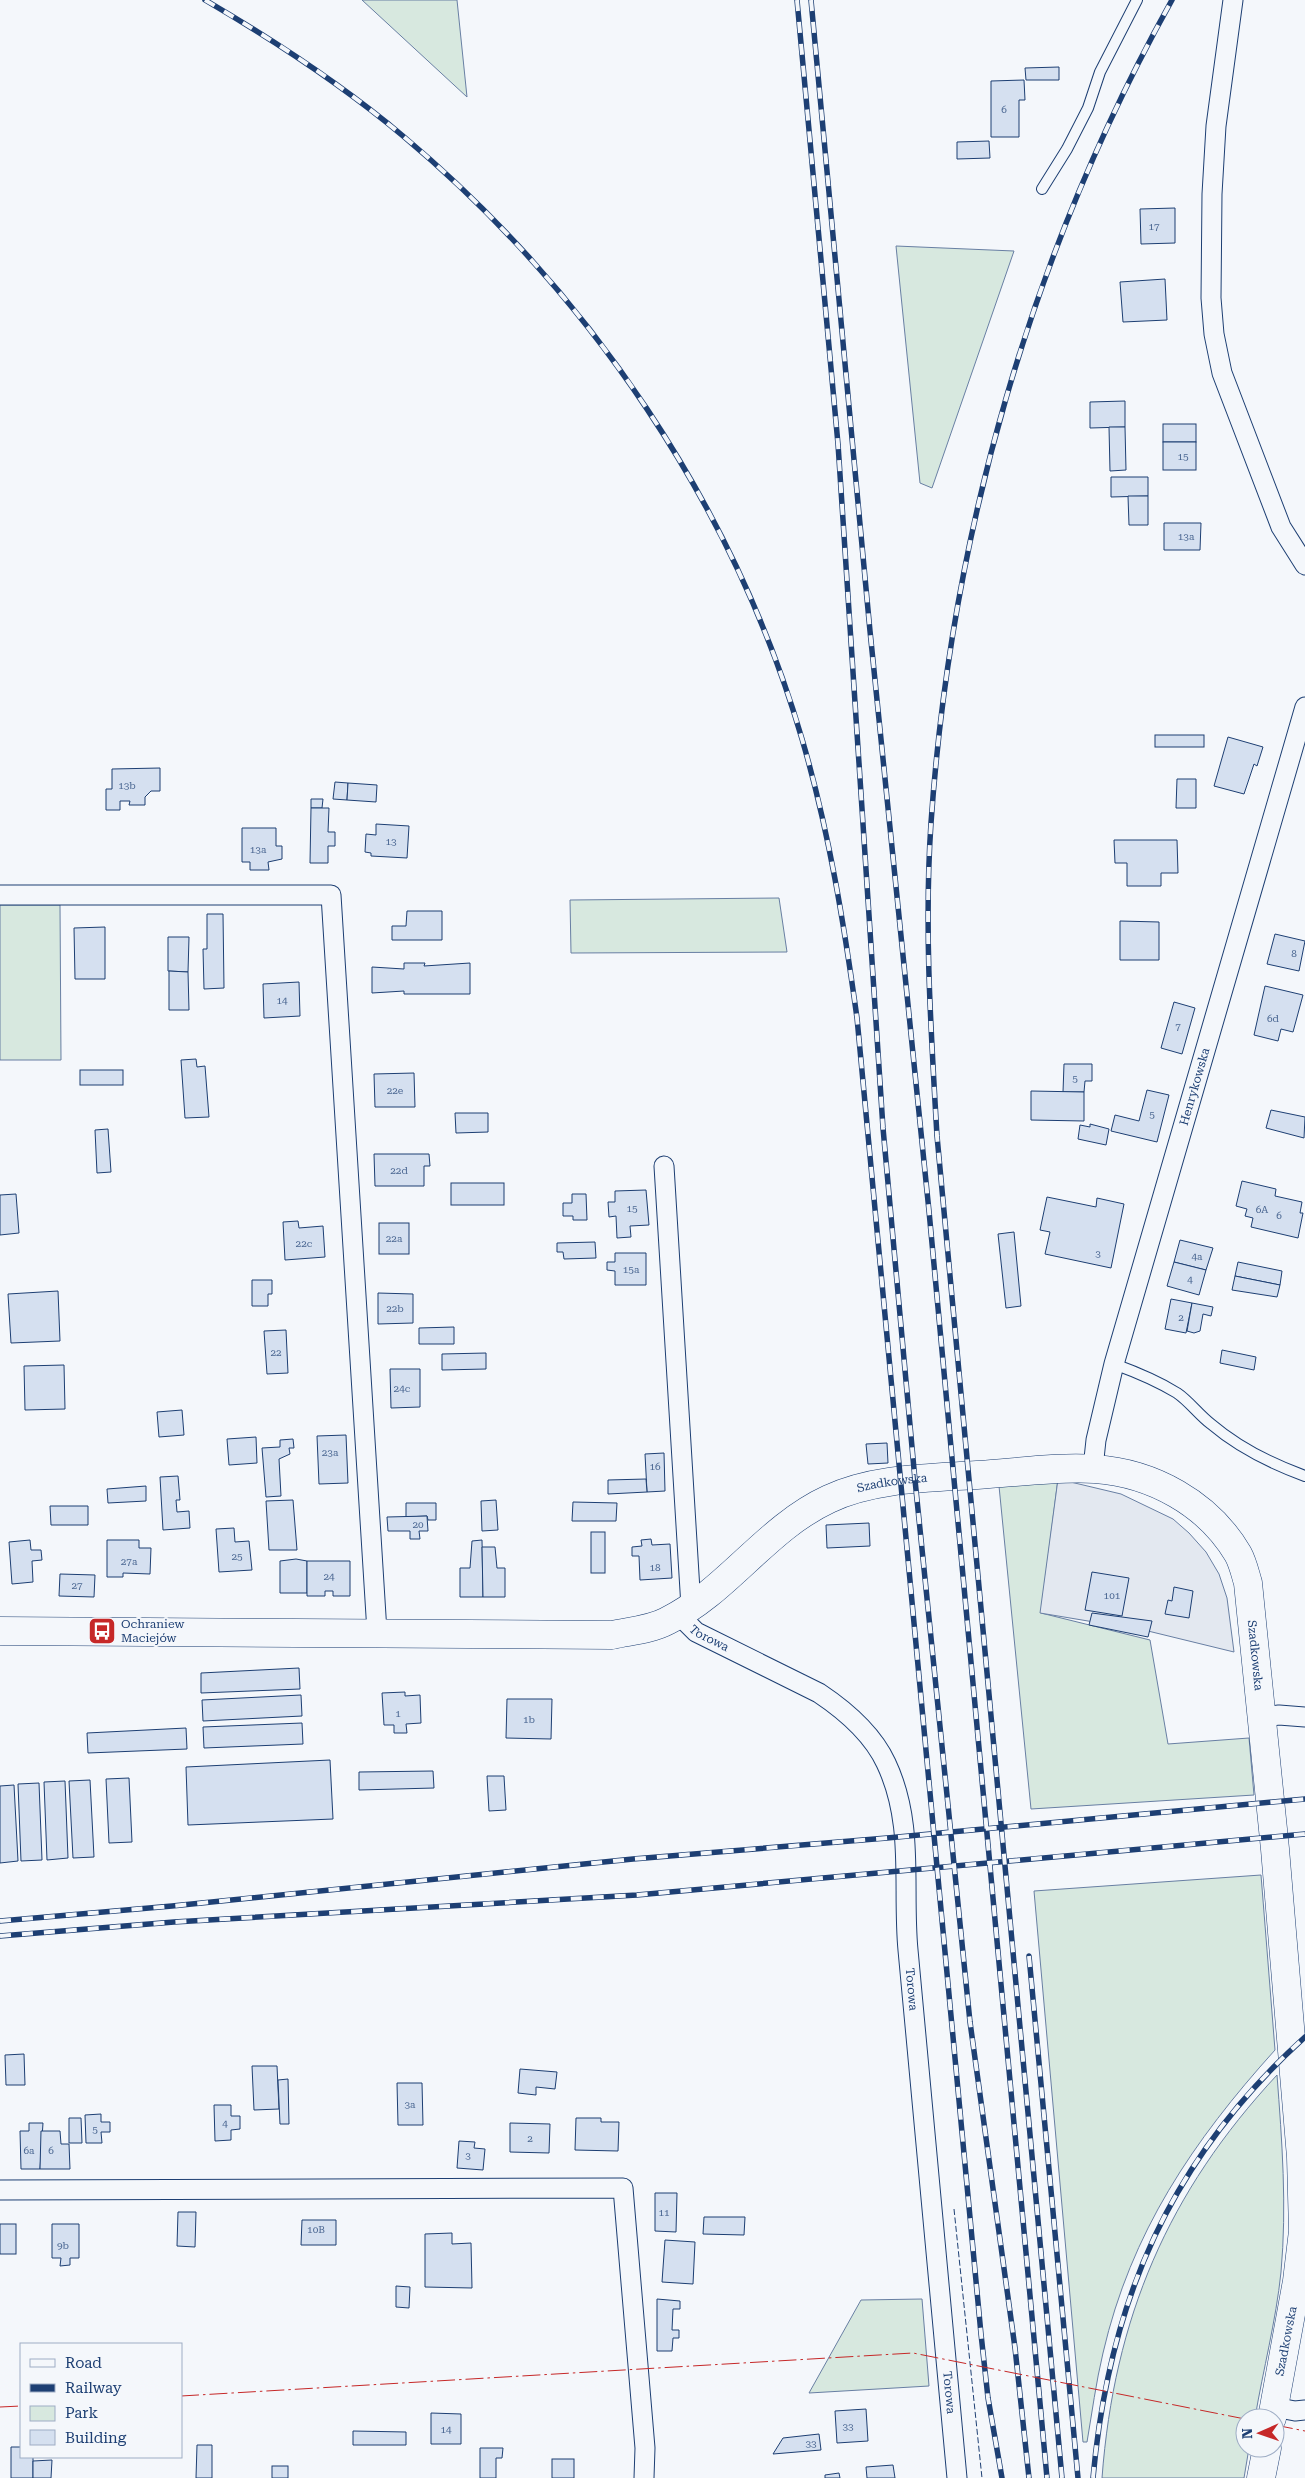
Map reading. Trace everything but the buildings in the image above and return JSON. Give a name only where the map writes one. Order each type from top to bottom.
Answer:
[{"type":"street","points":[[1233,0],[1216,126],[1212,194],[1211,298],[1214,334],[1222,373],[1281,527],[1305,565]]},
{"type":"street","name":"Henrykowska","points":[[1093,1468],[1096,1440],[1114,1364],[1305,707]]},
{"type":"street","points":[[0,895],[331,895],[377,1632]]},
{"type":"street","points":[[664,1166],[685,1611]]},
{"type":"street","name":"Szadkowska","points":[[0,1631],[377,1632],[599,1636],[648,1628],[666,1622],[685,1611],[787,1524],[829,1499],[851,1490],[954,1476],[1093,1468],[1126,1472],[1161,1485],[1192,1503],[1222,1531],[1239,1556],[1248,1583],[1263,1717],[1300,2157],[1303,2231],[1297,2281],[1274,2408]]},
{"type":"street","name":"Torowa","points":[[685,1611],[696,1632],[818,1693],[836,1704],[869,1736],[886,1763],[894,1785],[907,1852],[907,1942],[957,2478]]},
{"type":"street","points":[[1263,1717],[1279,1715],[1305,1718]]},
{"type":"street","points":[[0,2190],[623,2188],[645,2448],[644,2478]]},
{"type":"street","points":[[1285,2412],[1305,2410]]},
{"type":"street","points":[[1261,2478],[1264,2458]]},
{"type":"lane","points":[[1042,189],[1079,124],[1100,72],[1137,0]]},
{"type":"lane","points":[[1114,1364],[1150,1377],[1179,1394],[1211,1425],[1237,1443],[1279,1467],[1305,1476]]},
{"type":"green space","points":[[362,0],[457,0],[467,97]]},
{"type":"green space","points":[[896,246],[1014,251],[932,488],[920,483]]},
{"type":"green space","points":[[779,898],[787,952],[571,953],[570,900]]},
{"type":"green space","points":[[0,905],[60,905],[61,1060],[0,1060]]},
{"type":"green space","points":[[1058,1479],[1041,1613],[1150,1640],[1168,1744],[1249,1738],[1254,1795],[1031,1809],[999,1486]]},
{"type":"green space","points":[[1261,1875],[1275,2050],[1217,2119],[1192,2154],[1148,2228],[1130,2267],[1115,2309],[1096,2386],[1087,2442],[1083,2442],[1034,1891]]},
{"type":"green space","points":[[1277,2075],[1284,2198],[1281,2272],[1276,2309],[1257,2408],[1235,2408],[1235,2458],[1247,2458],[1244,2478],[1102,2478],[1108,2420],[1119,2364],[1134,2311],[1153,2260],[1177,2212],[1205,2165],[1239,2119]]},
{"type":"green space","points":[[922,2299],[929,2386],[809,2393],[861,2300]]},
{"type":"shaded area","points":[[1058,1479],[1121,1494],[1173,1519],[1189,1533],[1206,1552],[1219,1574],[1227,1598],[1234,1652],[1148,1631],[1040,1613]]},
{"type":"railway","points":[[205,0],[307,64],[403,136],[471,197],[534,263],[593,334],[647,409],[695,487],[737,568],[773,653],[802,739],[812,774],[835,878],[857,1018],[981,2334],[988,2398],[1002,2478]]},
{"type":"railway","points":[[797,0],[838,444],[883,1128],[915,1480],[970,2022],[1015,2348],[1029,2478]]},
{"type":"railway","points":[[811,0],[870,631],[929,1211],[1047,2478]]},
{"type":"railway","points":[[1062,2478],[937,1136],[929,980],[929,862],[941,715],[957,608],[979,502],[1006,398],[1039,295],[1078,195],[1122,96],[1172,0]]},
{"type":"railway","points":[[0,1921],[172,1906],[633,1859],[887,1838],[1305,1799]]},
{"type":"railway","points":[[0,1936],[174,1922],[637,1895],[1305,1834]]},
{"type":"railway","points":[[1029,1956],[1078,2478]]},
{"type":"railway","points":[[1093,2478],[1101,2413],[1114,2351],[1132,2292],[1155,2236],[1183,2183],[1218,2132],[1258,2083],[1305,2037]]},
{"type":"fence","points":[[954,2209],[982,2478]]},
{"type":"power","points":[[182,2396],[913,2353],[1235,2417]]},
{"type":"power","points":[[0,2407],[20,2406]]},
{"type":"power","points":[[1285,2427],[1305,2431]]},
{"type":"place","name":"Ochraniew Maciejów","points":[[102,1631]]}]
